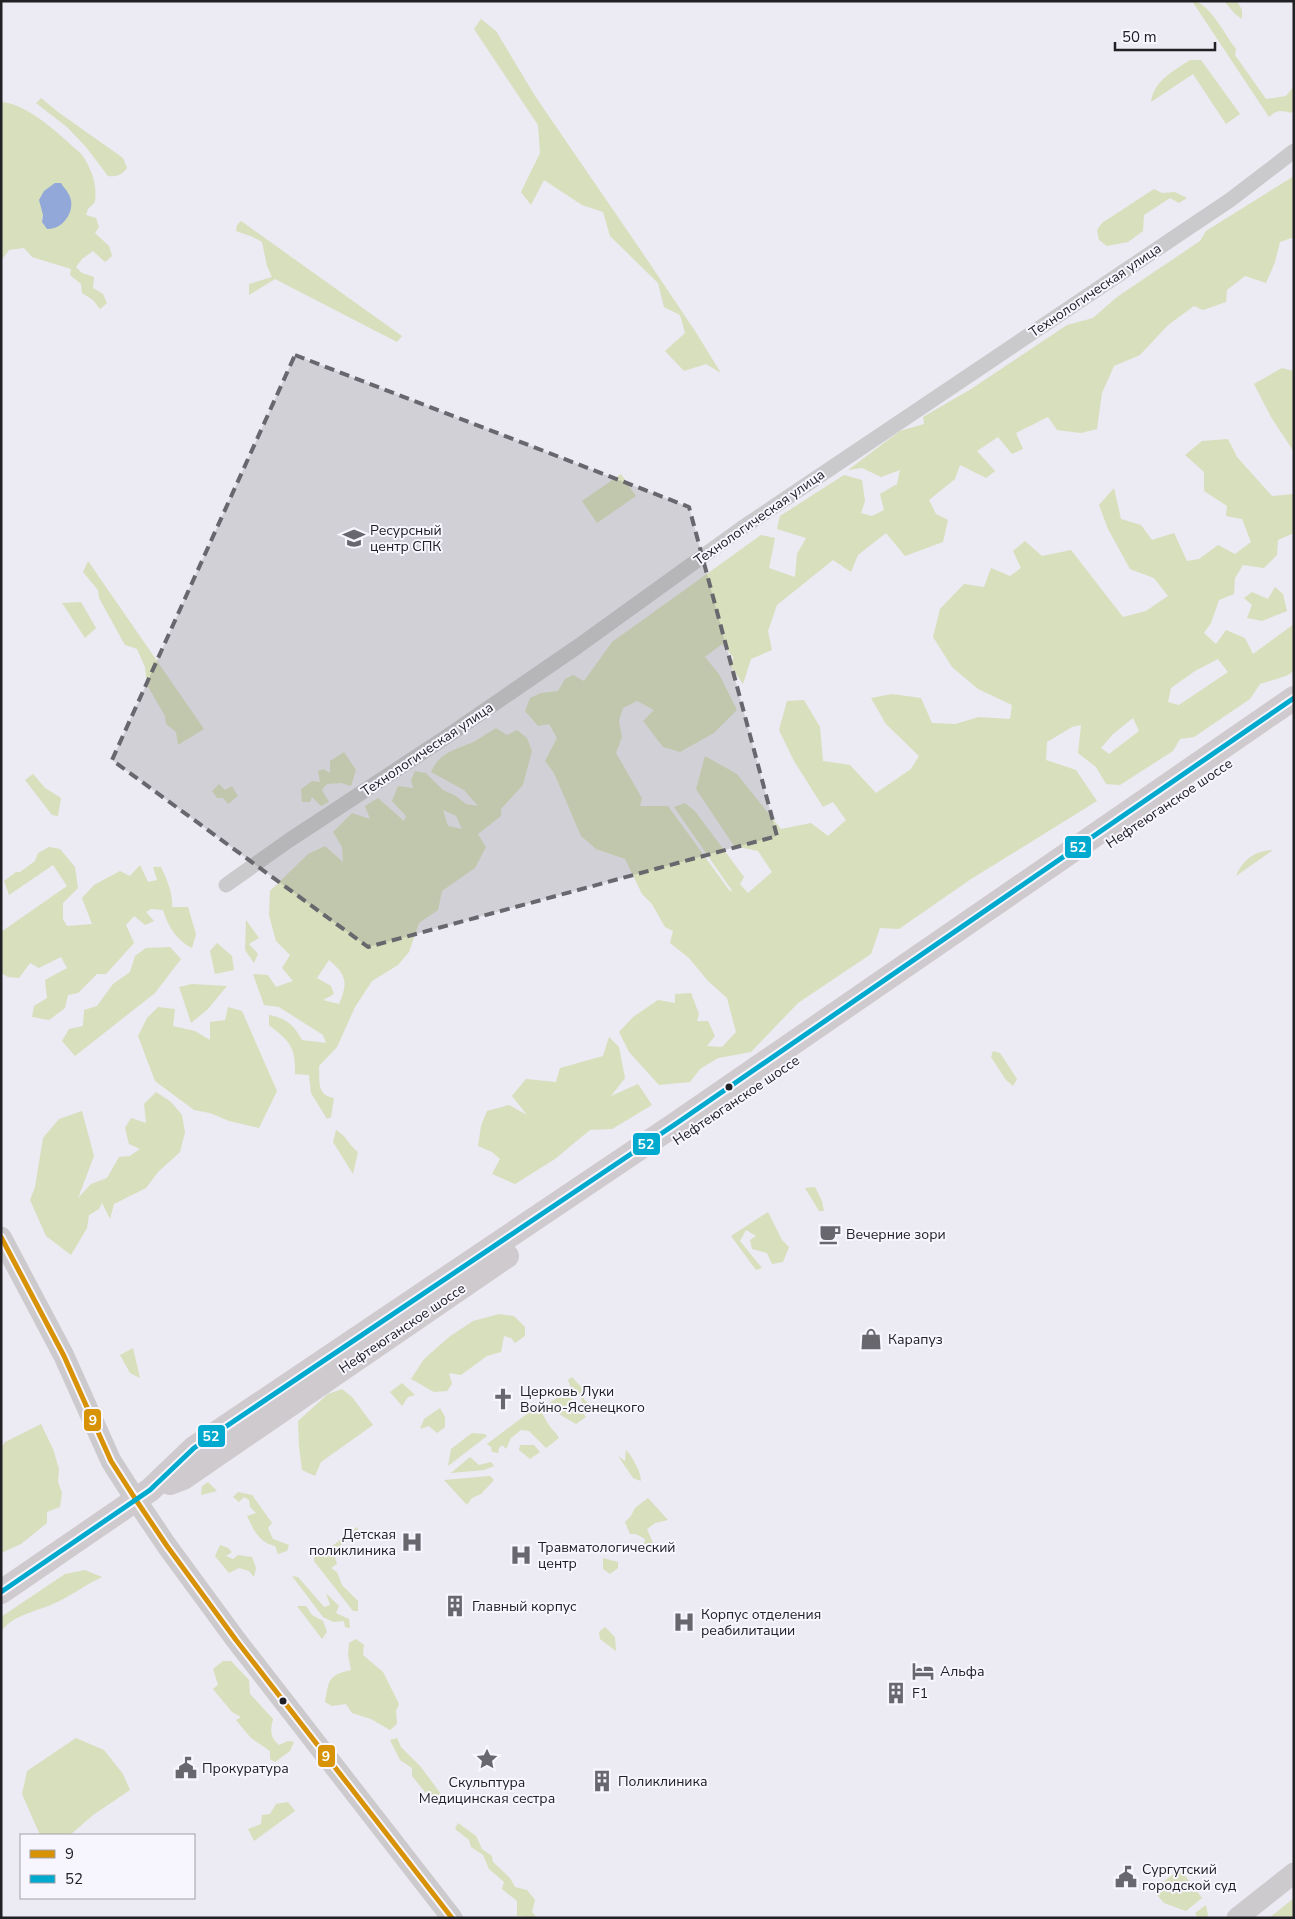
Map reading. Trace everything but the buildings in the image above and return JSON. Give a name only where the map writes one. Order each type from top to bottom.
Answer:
[{"type":"main road","name":"Нефтеюганское шоссе","points":[[1,1592],[143,1495],[194,1448],[685,1117],[1294,698]]},
{"type":"main road","name":"Нефтеюганское шоссе","points":[[143,1495],[183,1478],[1294,717]]},
{"type":"main road","points":[[1,1236],[64,1356],[111,1461],[143,1495],[166,1546],[236,1640],[452,1918]]},
{"type":"main road","points":[[1236,1918],[1294,1874]]},
{"type":"street","name":"Технологическая улица","points":[[226,885],[288,841],[443,739],[569,652],[750,522],[1230,200],[1294,151]]},
{"type":"highlighted area","points":[[295,355],[689,507],[777,836],[368,947],[112,760]]},
{"type":"green space","points":[[1192,1],[1205,7],[1216,20],[1236,49],[1235,55],[1266,99],[1286,96],[1294,86],[1294,110],[1291,113],[1279,111],[1269,117]]},
{"type":"green space","points":[[1224,1],[1237,1],[1242,10],[1242,19],[1235,14]]},
{"type":"green space","points":[[481,19],[496,31],[535,96],[644,255],[721,373],[706,364],[684,371],[665,351],[685,333],[680,315],[664,307],[658,283],[610,236],[603,212],[582,205],[544,180],[531,205],[521,192],[540,153],[538,125],[474,29]]},
{"type":"green space","points":[[1190,60],[1201,60],[1240,114],[1226,124],[1193,74],[1151,102],[1160,82],[1171,72]]},
{"type":"green space","points":[[41,98],[123,158],[127,168],[119,175],[108,176],[86,147],[67,127],[36,103]]},
{"type":"green space","points":[[1,102],[10,103],[38,118],[80,152],[87,163],[94,179],[95,202],[88,209],[86,215],[96,218],[99,227],[95,233],[109,246],[112,256],[105,262],[93,251],[82,259],[76,267],[82,273],[94,277],[93,288],[103,294],[107,303],[100,309],[93,300],[82,293],[81,284],[70,275],[71,269],[32,257],[24,248],[9,250],[1,261]],"holes":[[[64,189],[69,194],[70,212],[42,222],[43,215]]]},
{"type":"green space","points":[[1294,176],[1294,237],[1280,242],[1275,262],[1266,283],[1245,276],[1227,290],[1226,302],[1203,310],[1194,306],[1168,325],[1140,355],[1114,366],[1102,393],[1097,429],[1081,433],[1057,430],[1048,417],[1016,433],[1023,449],[1012,454],[998,437],[977,451],[995,471],[986,478],[960,465],[955,479],[929,500],[936,514],[948,520],[943,542],[905,556],[886,533],[858,555],[851,572],[833,560],[777,605],[768,631],[772,650],[751,659],[743,684],[729,664],[734,658],[722,644],[705,657],[719,674],[737,710],[714,733],[680,752],[663,747],[643,721],[654,710],[637,701],[623,708],[619,721],[622,737],[616,753],[642,798],[640,806],[668,806],[729,890],[733,892],[674,807],[685,803],[695,811],[744,877],[740,884],[748,893],[772,872],[758,851],[734,846],[696,789],[705,756],[737,774],[781,829],[811,823],[828,836],[846,820],[833,802],[823,807],[794,761],[779,730],[787,701],[804,700],[820,727],[823,761],[850,765],[876,793],[911,769],[919,756],[886,724],[871,698],[892,694],[921,698],[932,723],[955,724],[979,717],[1010,719],[1012,705],[978,689],[952,667],[933,637],[940,609],[964,584],[984,587],[991,568],[1010,576],[1021,568],[1013,551],[1025,541],[1042,556],[1071,550],[1123,617],[1146,611],[1168,596],[1154,578],[1130,569],[1108,529],[1099,505],[1114,488],[1121,519],[1141,525],[1152,540],[1174,533],[1187,561],[1199,559],[1218,545],[1235,554],[1251,542],[1242,519],[1226,516],[1227,506],[1204,491],[1204,472],[1185,455],[1202,441],[1228,439],[1237,457],[1272,496],[1294,494],[1294,533],[1278,540],[1277,555],[1264,568],[1243,565],[1235,578],[1234,594],[1219,600],[1211,623],[1204,633],[1216,644],[1226,630],[1245,638],[1253,654],[1294,624],[1294,671],[1286,676],[1260,684],[1250,699],[1194,737],[1180,739],[1173,751],[1120,785],[1106,784],[1096,767],[1078,753],[1081,725],[1072,727],[1047,742],[1046,760],[1076,770],[1097,801],[971,879],[899,929],[880,928],[871,954],[798,1003],[751,1052],[718,1058],[700,1069],[690,1082],[659,1085],[629,1052],[619,1032],[633,1017],[658,1000],[675,1003],[675,994],[691,993],[699,1014],[697,1021],[708,1021],[715,1036],[707,1046],[722,1047],[736,1032],[727,998],[708,981],[689,958],[670,943],[673,931],[665,927],[652,904],[642,894],[625,859],[596,849],[581,836],[554,773],[545,761],[557,738],[549,724],[538,726],[525,711],[530,698],[541,693],[558,691],[565,679],[573,675],[584,681],[612,642],[761,535],[775,538],[769,568],[795,577],[797,554],[806,538],[777,529],[780,516],[844,475],[862,480],[865,501],[861,513],[872,516],[884,510],[880,494],[897,484],[900,470],[881,477],[862,468],[848,470],[900,431],[924,424],[923,417],[971,389],[1067,325],[1093,318],[1117,297],[1200,241],[1206,231]],"holes":[[[1218,659],[1228,672],[1179,705],[1168,702],[1171,688],[1195,671]],[[1133,718],[1139,731],[1109,754],[1101,748],[1113,734]]]},
{"type":"green space","points":[[1154,189],[1162,193],[1175,192],[1187,198],[1179,203],[1170,198],[1144,215],[1143,231],[1128,242],[1107,246],[1099,240],[1097,230],[1102,223]]},
{"type":"green space","points":[[241,221],[402,336],[397,342],[275,279],[249,295],[249,284],[272,277],[267,266],[262,242],[236,231],[237,225]]},
{"type":"green space","points":[[1282,368],[1294,371],[1294,452],[1271,417],[1254,384]]},
{"type":"green space","points":[[621,474],[636,496],[597,523],[582,501]]},
{"type":"green space","points":[[88,561],[204,729],[178,745],[176,732],[166,724],[165,716],[147,685],[145,667],[137,649],[125,645],[99,598],[98,590],[83,572]]},
{"type":"green space","points":[[1275,587],[1283,594],[1287,611],[1262,621],[1247,618],[1252,605],[1244,598],[1252,592],[1268,599]]},
{"type":"green space","points":[[81,602],[96,628],[85,638],[62,603]]},
{"type":"green space","points":[[496,728],[507,735],[517,730],[527,738],[532,751],[523,785],[501,809],[501,816],[478,834],[486,847],[475,868],[442,891],[438,910],[419,923],[409,952],[398,965],[372,981],[355,1007],[337,1047],[319,1066],[319,1082],[322,1091],[324,1094],[334,1098],[331,1117],[327,1119],[311,1093],[309,1075],[295,1074],[294,1057],[290,1045],[282,1035],[269,1025],[269,1015],[289,1023],[302,1040],[326,1043],[323,1035],[279,1007],[264,1005],[253,974],[268,975],[276,987],[293,981],[282,968],[290,955],[276,941],[269,915],[270,891],[308,854],[325,846],[343,862],[342,847],[333,832],[352,813],[370,819],[365,806],[378,798],[404,821],[406,816],[392,801],[398,786],[413,788],[411,780],[415,771],[426,773],[443,790],[456,796],[466,804],[478,806],[464,790],[431,772],[444,755],[475,741]],"holes":[[[443,810],[456,816],[462,829],[448,826]],[[329,960],[339,970],[344,980],[344,990],[339,1004],[323,1000],[334,994],[331,986],[317,978]]]},
{"type":"green space","points":[[344,752],[356,770],[351,786],[341,783],[327,784],[322,790],[329,802],[321,806],[312,797],[310,802],[302,802],[301,789],[312,781],[320,782],[318,771],[323,769],[330,773],[330,761]]},
{"type":"green space","points":[[33,774],[45,788],[61,798],[58,816],[52,815],[25,780]]},
{"type":"green space","points":[[219,784],[225,790],[232,786],[238,796],[228,804],[223,798],[217,798],[212,791]]},
{"type":"green space","points":[[49,847],[60,849],[75,867],[78,888],[63,903],[63,919],[67,926],[92,924],[82,898],[94,885],[120,871],[130,876],[140,865],[148,882],[157,880],[153,867],[161,867],[171,892],[172,907],[188,907],[196,934],[192,948],[174,932],[163,910],[151,909],[146,912],[154,921],[145,925],[134,916],[126,925],[134,943],[106,974],[97,974],[78,993],[68,995],[65,1008],[49,1020],[32,1017],[34,1006],[47,998],[45,980],[67,968],[61,957],[39,968],[30,963],[19,978],[8,977],[1,973],[1,932],[67,886],[53,865],[9,895],[4,881],[35,861],[38,853]]},
{"type":"green space","points":[[1273,850],[1236,876],[1242,865],[1250,857],[1261,852]]},
{"type":"green space","points":[[246,920],[259,938],[249,944],[258,954],[254,963],[245,950]]},
{"type":"green space","points":[[217,943],[232,956],[234,970],[215,974],[210,951]]},
{"type":"green space","points":[[170,947],[181,959],[155,993],[75,1056],[62,1041],[69,1029],[83,1026],[84,1010],[97,1006],[113,984],[130,972],[135,956],[146,948]]},
{"type":"green space","points":[[192,984],[227,986],[208,1009],[191,1023],[179,987]]},
{"type":"green space","points":[[158,1007],[175,1009],[173,1026],[195,1031],[210,1040],[210,1022],[225,1020],[228,1007],[242,1011],[277,1091],[259,1128],[194,1110],[155,1081],[138,1036],[147,1018]]},
{"type":"green space","points":[[609,1037],[619,1047],[625,1078],[611,1096],[638,1084],[652,1105],[612,1129],[590,1130],[555,1159],[515,1184],[492,1174],[500,1159],[492,1152],[478,1146],[481,1126],[487,1111],[509,1105],[527,1115],[512,1096],[526,1079],[556,1082],[560,1068],[603,1056]]},
{"type":"green space","points":[[993,1051],[1000,1053],[1017,1079],[1013,1086],[1006,1080],[991,1057]]},
{"type":"green space","points":[[156,1092],[171,1102],[182,1115],[185,1132],[180,1152],[158,1172],[146,1188],[114,1204],[110,1219],[102,1203],[99,1209],[89,1215],[87,1228],[71,1255],[46,1236],[30,1200],[35,1187],[43,1138],[59,1119],[82,1111],[94,1156],[78,1198],[91,1184],[107,1178],[119,1157],[130,1156],[140,1149],[129,1144],[125,1128],[131,1118],[146,1123],[144,1104]]},
{"type":"green space","points":[[336,1130],[358,1152],[353,1174],[333,1142]]},
{"type":"green space","points":[[815,1187],[822,1201],[824,1211],[819,1211],[805,1188]]},
{"type":"green space","points":[[768,1212],[782,1240],[789,1247],[783,1262],[772,1264],[767,1253],[752,1249],[750,1240],[756,1236],[746,1230],[740,1241],[762,1268],[756,1270],[731,1236]]},
{"type":"green space","points":[[499,1314],[514,1316],[525,1327],[525,1336],[515,1343],[511,1338],[504,1336],[501,1352],[487,1356],[461,1375],[449,1373],[452,1384],[447,1391],[434,1392],[411,1379],[424,1359],[449,1337],[473,1321]]},
{"type":"green space","points":[[133,1348],[140,1378],[130,1373],[120,1355]]},
{"type":"green space","points":[[572,1377],[582,1388],[584,1399],[591,1406],[582,1403],[580,1395],[572,1391],[568,1380]]},
{"type":"green space","points":[[402,1383],[415,1395],[408,1397],[402,1406],[390,1392]]},
{"type":"green space","points":[[342,1389],[352,1397],[373,1425],[321,1462],[315,1476],[302,1470],[298,1421],[328,1394]]},
{"type":"green space","points":[[557,1398],[571,1398],[586,1417],[576,1424],[559,1414],[549,1403]]},
{"type":"green space","points":[[536,1407],[559,1438],[546,1448],[529,1431],[521,1430],[511,1438],[506,1449],[502,1445],[498,1453],[492,1452],[491,1447],[487,1444]]},
{"type":"green space","points":[[440,1408],[445,1417],[445,1427],[437,1433],[429,1426],[420,1429],[424,1419]]},
{"type":"green space","points":[[41,1424],[53,1449],[59,1469],[58,1482],[62,1493],[60,1507],[47,1512],[47,1523],[21,1544],[1,1553],[1,1448],[5,1442]]},
{"type":"green space","points":[[472,1433],[485,1434],[487,1436],[448,1466],[451,1449]]},
{"type":"green space","points":[[520,1445],[534,1445],[540,1452],[530,1459],[519,1450]]},
{"type":"green space","points":[[626,1450],[636,1464],[641,1481],[633,1478],[618,1456],[625,1461]]},
{"type":"green space","points":[[470,1457],[479,1465],[491,1462],[494,1466],[484,1470],[451,1473]]},
{"type":"green space","points":[[490,1476],[494,1480],[481,1494],[472,1498],[467,1505],[444,1480]]},
{"type":"green space","points":[[208,1482],[217,1491],[201,1495],[202,1486]]},
{"type":"green space","points":[[238,1492],[252,1495],[272,1523],[268,1528],[273,1539],[289,1545],[287,1551],[278,1554],[275,1546],[264,1542],[257,1535],[247,1516],[256,1513],[250,1507],[249,1500],[244,1497],[239,1502],[233,1497]]},
{"type":"green space","points":[[648,1498],[668,1520],[655,1523],[647,1529],[653,1543],[643,1549],[645,1539],[636,1534],[630,1534],[625,1522],[635,1508]]},
{"type":"green space","points":[[357,1527],[359,1531],[333,1551],[337,1564],[331,1568],[337,1572],[342,1585],[358,1601],[358,1611],[353,1611],[314,1561],[314,1549],[327,1550]]},
{"type":"green space","points":[[220,1545],[232,1552],[226,1556],[233,1559],[238,1555],[252,1557],[256,1568],[254,1577],[249,1571],[239,1568],[229,1573],[215,1556]]},
{"type":"green space","points":[[603,1558],[618,1562],[618,1568],[610,1574],[603,1569]]},
{"type":"green space","points":[[85,1570],[102,1577],[59,1601],[18,1618],[1,1632],[1,1617],[65,1574]]},
{"type":"green space","points":[[292,1576],[298,1577],[324,1607],[330,1605],[326,1593],[339,1606],[336,1613],[349,1619],[350,1628],[345,1627],[344,1621],[333,1622],[323,1617]]},
{"type":"green space","points":[[297,1606],[306,1606],[312,1615],[323,1621],[327,1632],[322,1639]]},
{"type":"green space","points":[[605,1627],[615,1637],[616,1651],[600,1639],[599,1632]]},
{"type":"green space","points":[[356,1639],[364,1645],[363,1655],[383,1672],[399,1704],[396,1711],[397,1724],[390,1730],[371,1719],[352,1713],[346,1704],[332,1706],[325,1702],[331,1680],[338,1674],[351,1670],[348,1655],[349,1643]]},
{"type":"green space","points":[[223,1661],[231,1661],[249,1680],[250,1694],[273,1719],[271,1727],[276,1742],[279,1745],[288,1741],[294,1742],[290,1751],[275,1762],[270,1759],[270,1751],[251,1738],[236,1720],[241,1717],[232,1712],[213,1689],[218,1685],[213,1669]]},
{"type":"green space","points":[[76,1738],[104,1750],[123,1774],[130,1790],[93,1815],[71,1834],[40,1834],[22,1794],[27,1771]]},
{"type":"green space","points":[[397,1738],[401,1747],[421,1767],[446,1801],[429,1797],[412,1776],[412,1768],[400,1760],[390,1740]]},
{"type":"green space","points":[[288,1802],[295,1811],[254,1841],[248,1829],[261,1824],[262,1815],[270,1814],[276,1804]]},
{"type":"green space","points":[[458,1823],[476,1836],[482,1849],[492,1856],[493,1862],[510,1878],[515,1887],[527,1890],[535,1900],[532,1912],[537,1918],[517,1916],[517,1901],[502,1889],[504,1882],[489,1869],[483,1855],[471,1847],[469,1840],[455,1829]]},
{"type":"green space","points":[[1180,1869],[1202,1898],[1186,1911],[1164,1903],[1153,1890]]},
{"type":"green space","points":[[1294,1898],[1294,1918],[1269,1918]]},
{"type":"green space","points":[[1206,1905],[1208,1915],[1206,1918],[1198,1918],[1195,1913]]},
{"type":"water","points":[[55,183],[61,183],[68,193],[71,199],[70,211],[68,217],[59,226],[47,229],[42,222],[43,215],[39,200],[44,191]]},
{"type":"transit line","name":"52","points":[[1,1592],[150,1490],[194,1448],[677,1123],[1294,698]]},
{"type":"transit line","name":"9","points":[[1,1237],[64,1356],[111,1461],[136,1500],[167,1546],[236,1640],[452,1918]]},
{"type":"place","name":"Ресурсный центр СПК","points":[[354,538]]},
{"type":"place","name":"Вечерние зори","points":[[830,1234]]},
{"type":"place","name":"Карапуз","points":[[871,1339]]},
{"type":"place","name":"Церковь Луки Войно-Ясенецкого","points":[[503,1399]]},
{"type":"place","name":"Детская поликлиника","points":[[412,1542]]},
{"type":"place","name":"Травматологический центр","points":[[521,1555]]},
{"type":"place","name":"Главный корпус","points":[[455,1606]]},
{"type":"place","name":"Корпус отделения реабилитации","points":[[684,1622]]},
{"type":"place","name":"Альфа","points":[[923,1671]]},
{"type":"place","name":"F1","points":[[896,1693]]},
{"type":"place","name":"Скульптура Медицинская сестра","points":[[487,1759]]},
{"type":"place","name":"Прокуратура","points":[[186,1768]]},
{"type":"place","name":"Поликлиника","points":[[602,1781]]},
{"type":"place","name":"Сургутский городской суд","points":[[1126,1877]]}]
